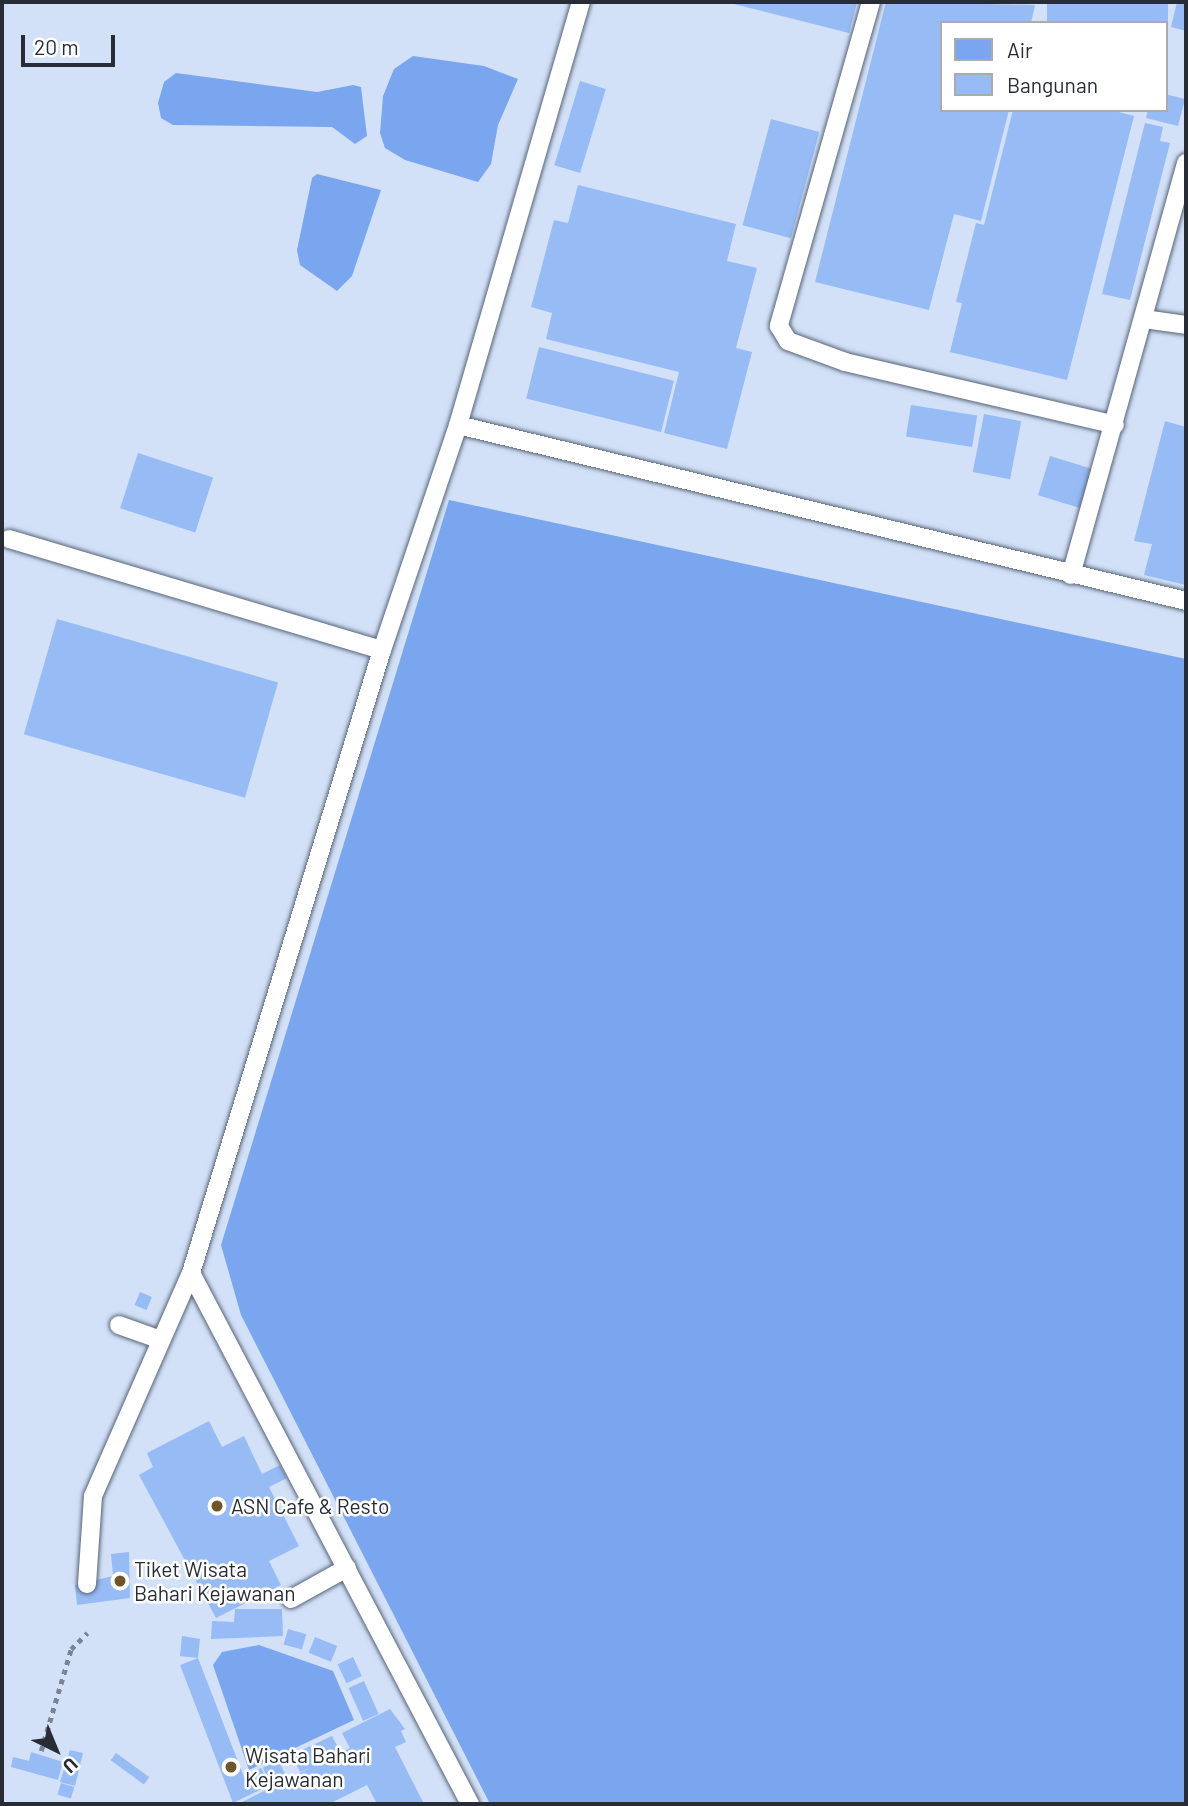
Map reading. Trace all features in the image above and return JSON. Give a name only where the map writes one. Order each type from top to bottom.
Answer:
[{"type":"lane","points":[[87,1584],[93,1496],[158,1339],[191,1273],[382,650],[458,425],[581,2]]},
{"type":"lane","points":[[871,2],[779,326],[788,341],[845,362],[1115,425]]},
{"type":"lane","points":[[1072,575],[1186,163]]},
{"type":"lane","points":[[1144,319],[1186,325]]},
{"type":"lane","points":[[458,425],[1186,601]]},
{"type":"lane","points":[[9,539],[382,650]]},
{"type":"lane","points":[[191,1273],[470,1804]]},
{"type":"lane","points":[[119,1325],[158,1339]]},
{"type":"lane","points":[[291,1599],[347,1568]]},
{"type":"path","points":[[41,1751],[71,1648],[87,1633]]},
{"type":"water","points":[[413,56],[484,66],[518,79],[498,125],[491,164],[478,182],[405,160],[385,148],[380,133],[383,96],[394,69]]},
{"type":"water","points":[[176,73],[317,92],[353,85],[361,87],[367,136],[355,144],[332,127],[173,125],[161,118],[158,103],[164,82]]},
{"type":"water","points":[[317,174],[381,190],[352,276],[337,291],[300,265],[297,250],[312,178]]},
{"type":"water","points":[[449,500],[1186,659],[1186,1804],[490,1804],[241,1315],[221,1245]]},
{"type":"water","points":[[259,1645],[333,1671],[354,1720],[249,1770],[213,1665],[222,1652]]},
{"type":"building","points":[[726,2],[857,2],[849,33]]},
{"type":"building","points":[[886,2],[1035,5],[1031,21],[940,21],[940,112],[1008,112],[981,221],[954,214],[929,310],[815,282]]},
{"type":"building","points":[[1047,2],[1168,2],[1168,24],[1167,21],[1047,21]]},
{"type":"building","points":[[1177,2],[1186,2],[1186,31],[1171,27]]},
{"type":"building","points":[[580,81],[606,89],[580,173],[554,165]]},
{"type":"building","points":[[1167,94],[1185,99],[1178,126],[1146,118],[1148,112],[1167,112]]},
{"type":"building","points":[[1012,112],[1119,112],[1134,116],[1067,380],[950,352],[962,303],[956,302],[976,223],[984,225]]},
{"type":"building","points":[[771,119],[819,132],[791,238],[743,225]]},
{"type":"building","points":[[1145,123],[1163,127],[1160,141],[1170,143],[1130,300],[1102,294]]},
{"type":"building","points":[[578,185],[736,224],[727,261],[757,268],[736,348],[752,352],[727,449],[664,433],[679,372],[546,339],[552,313],[531,307],[554,220],[568,223]]},
{"type":"building","points":[[539,347],[674,381],[661,432],[526,398]]},
{"type":"building","points":[[911,405],[977,415],[972,447],[906,437]]},
{"type":"building","points":[[984,414],[1021,421],[1010,479],[973,472]]},
{"type":"building","points":[[1165,421],[1186,427],[1186,585],[1144,575],[1152,544],[1134,541]]},
{"type":"building","points":[[138,453],[213,477],[195,533],[120,508]]},
{"type":"building","points":[[1050,456],[1095,470],[1083,509],[1038,495]]},
{"type":"building","points":[[57,619],[278,682],[245,798],[24,734]]},
{"type":"building","points":[[140,1292],[152,1297],[146,1310],[135,1305]]},
{"type":"building","name":"ASN Cafe & Resto","points":[[209,1421],[222,1447],[244,1436],[262,1474],[280,1465],[287,1478],[269,1487],[299,1546],[269,1561],[281,1585],[216,1618],[139,1475],[153,1467],[147,1453]]},
{"type":"building","points":[[129,1552],[130,1598],[77,1605],[75,1585],[113,1576],[111,1554]]},
{"type":"building","points":[[235,1609],[282,1609],[283,1636],[211,1639],[212,1621],[234,1622]]},
{"type":"building","points":[[288,1629],[306,1634],[302,1650],[284,1644]]},
{"type":"building","points":[[182,1636],[200,1639],[198,1658],[180,1656]]},
{"type":"building","points":[[315,1637],[337,1646],[331,1662],[309,1653]]},
{"type":"building","points":[[353,1657],[362,1676],[346,1683],[338,1664]]},
{"type":"building","points":[[198,1658],[244,1777],[261,1768],[270,1785],[233,1803],[180,1665]]},
{"type":"building","points":[[364,1681],[379,1714],[363,1721],[348,1688]]},
{"type":"building","points":[[390,1709],[405,1729],[401,1731],[406,1742],[395,1747],[424,1804],[377,1804],[367,1785],[329,1804],[238,1804],[312,1767],[300,1772],[292,1755],[310,1746],[318,1764],[335,1755],[323,1760],[315,1744],[332,1736],[341,1753],[350,1748],[342,1733]]},
{"type":"building","points":[[70,1750],[83,1753],[75,1786],[60,1782]]},
{"type":"building","points":[[31,1752],[63,1762],[58,1780],[11,1767],[13,1757],[29,1761]]},
{"type":"building","points":[[116,1753],[149,1777],[144,1784],[111,1760]]},
{"type":"building","points":[[278,1760],[286,1776],[271,1784],[263,1768]]},
{"type":"building","points":[[61,1783],[74,1787],[71,1799],[57,1794]]},
{"type":"place","name":"ASN Cafe & Resto","points":[[217,1506]]},
{"type":"place","name":"Tiket Wisata Bahari Kejawanan","points":[[120,1581]]},
{"type":"place","name":"Wisata Bahari Kejawanan","points":[[231,1767]]}]
